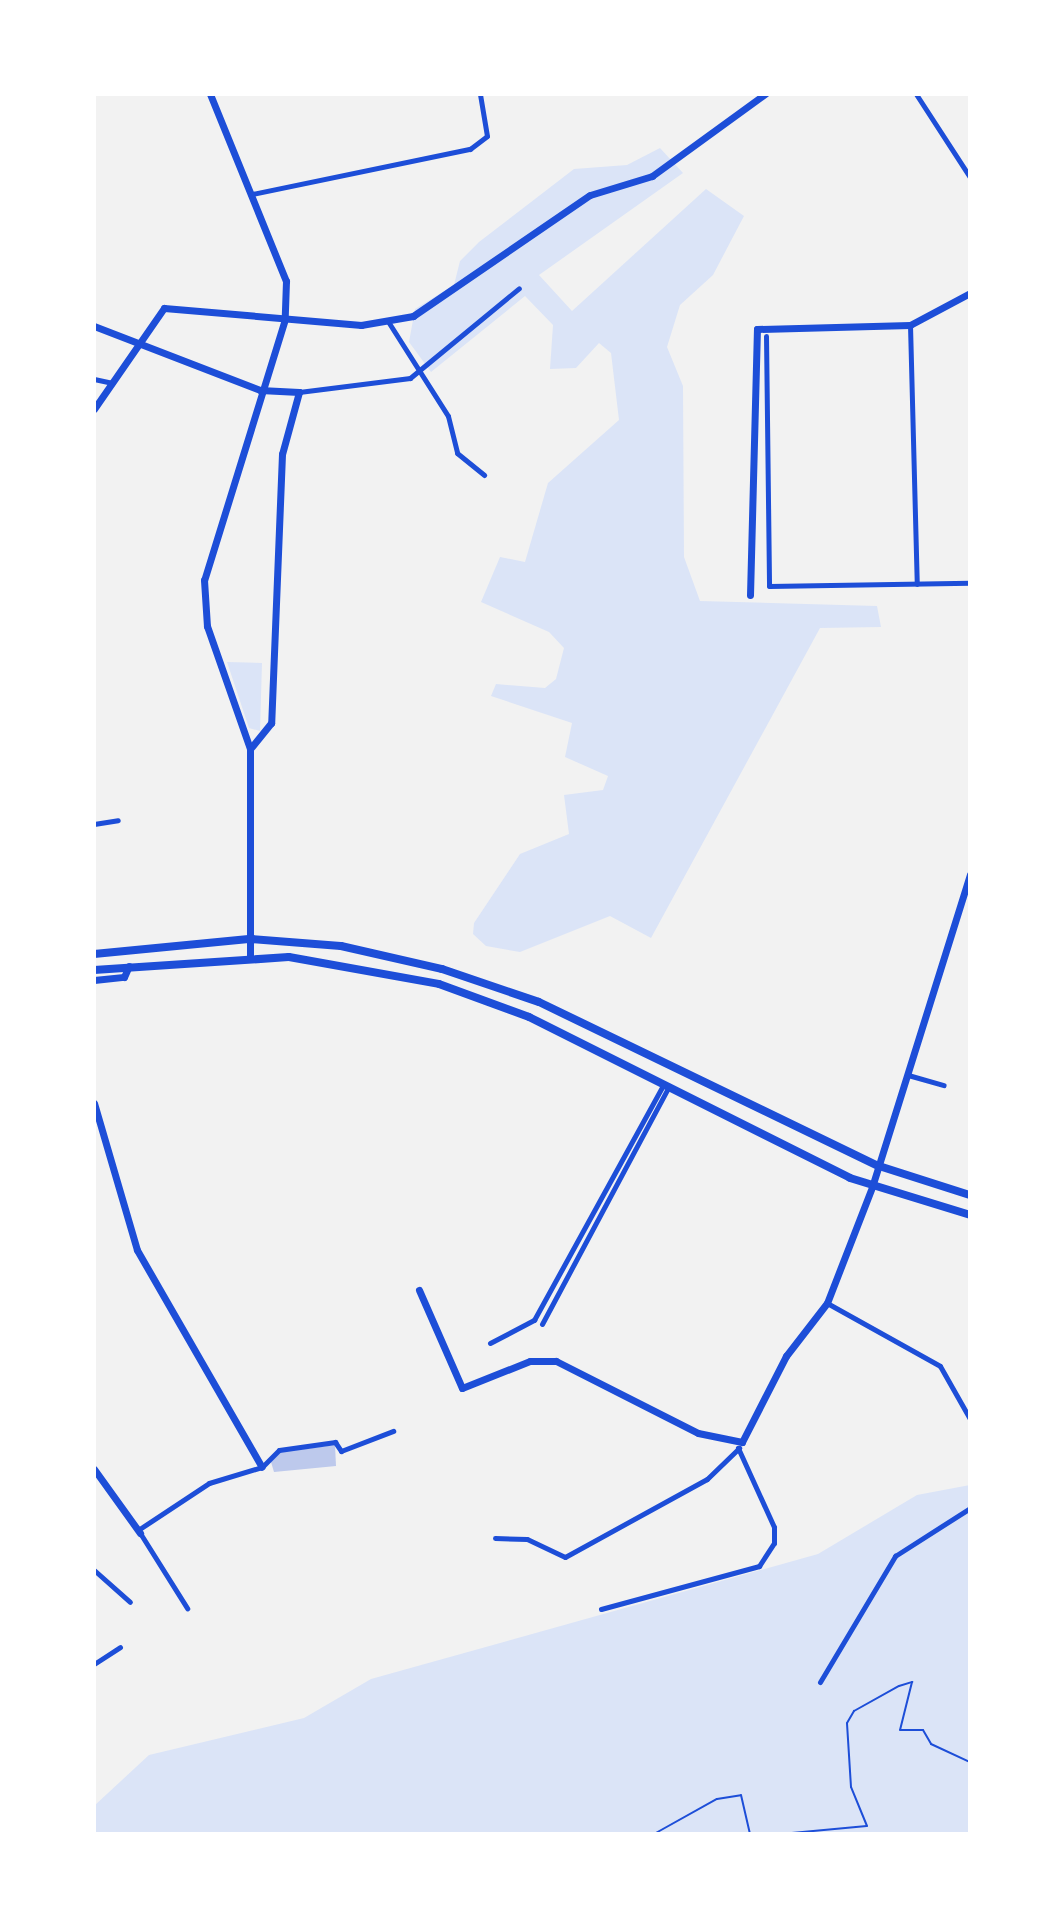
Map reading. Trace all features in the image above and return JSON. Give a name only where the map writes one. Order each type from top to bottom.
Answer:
[{"type":"main road","points":[[94,954],[251,939],[391,955],[490,983],[879,1166],[943,1190],[970,1195]]},
{"type":"main road","points":[[94,970],[250,957],[336,963],[439,984],[529,1017],[872,1187],[940,1209],[970,1215]]},
{"type":"main road","points":[[940,1209],[943,1190]]},
{"type":"street","points":[[210,94],[280,257],[285,319],[260,390],[204,580],[207,626],[250,749],[250,957]]},
{"type":"street","points":[[252,194],[470,149],[487,136],[480,94]]},
{"type":"street","points":[[94,409],[115,383],[138,343],[168,307],[285,319],[389,323],[440,302],[590,195],[652,176],[765,94]]},
{"type":"street","points":[[916,94],[970,177]]},
{"type":"street","points":[[94,326],[260,390],[299,392],[396,385],[415,374],[519,288]]},
{"type":"street","points":[[750,595],[757,329],[910,325],[970,293]]},
{"type":"street","points":[[389,323],[415,374],[448,416],[457,453],[484,475]]},
{"type":"street","points":[[910,325],[917,584]]},
{"type":"street","points":[[766,336],[769,586],[970,583]]},
{"type":"street","points":[[94,379],[115,383]]},
{"type":"street","points":[[250,749],[271,723],[282,454],[299,392]]},
{"type":"street","points":[[94,824],[118,820]]},
{"type":"street","points":[[495,1538],[527,1539],[565,1557],[707,1479],[740,1445],[786,1356],[827,1303],[879,1166],[970,874]]},
{"type":"street","points":[[94,980],[124,977],[129,966]]},
{"type":"street","points":[[908,1075],[944,1085]]},
{"type":"street","points":[[542,1324],[666,1084]]},
{"type":"street","points":[[490,1343],[534,1320],[666,1084]]},
{"type":"street","points":[[94,1103],[137,1250],[262,1467]]},
{"type":"street","points":[[419,1290],[462,1388],[530,1361],[556,1361],[698,1433],[740,1445]]},
{"type":"street","points":[[827,1303],[940,1366],[970,1419]]},
{"type":"street","points":[[139,1531],[209,1483],[262,1467],[279,1450],[335,1442],[341,1451],[393,1431]]},
{"type":"street","points":[[601,1609],[759,1566],[774,1543],[774,1527],[740,1445]]},
{"type":"street","points":[[94,1469],[139,1531],[187,1608]]},
{"type":"street","points":[[820,1682],[895,1556],[970,1508]]},
{"type":"street","points":[[94,1570],[130,1602]]},
{"type":"street","points":[[94,1664],[120,1647]]},
{"type":"path","points":[[781,1834],[867,1826],[851,1787],[847,1723],[854,1711],[899,1686],[912,1682],[900,1730],[923,1730],[931,1744],[970,1762]]},
{"type":"path","points":[[654,1834],[717,1799],[741,1795],[750,1834]]},
{"type":"shaded area","points":[[660,148],[683,173],[539,275],[572,311],[706,189],[744,216],[713,275],[680,305],[667,347],[683,386],[684,557],[700,601],[877,606],[881,627],[820,628],[651,938],[610,916],[520,952],[486,946],[473,934],[474,923],[520,854],[569,834],[564,795],[603,790],[608,776],[565,757],[572,723],[491,696],[496,684],[545,688],[556,679],[564,648],[549,632],[481,602],[500,557],[525,562],[548,483],[619,420],[611,353],[599,343],[576,368],[550,369],[553,325],[525,296],[431,372],[409,342],[415,309],[454,285],[460,261],[479,242],[574,169],[627,165]]},
{"type":"shaded area","points":[[227,662],[262,663],[260,731],[249,728]]},
{"type":"shaded area","points":[[970,1485],[970,1834],[94,1834],[94,1806],[149,1755],[304,1718],[371,1679],[818,1554],[917,1495]]},
{"type":"building","points":[[335,1445],[336,1466],[274,1472],[271,1462],[281,1452]]}]
